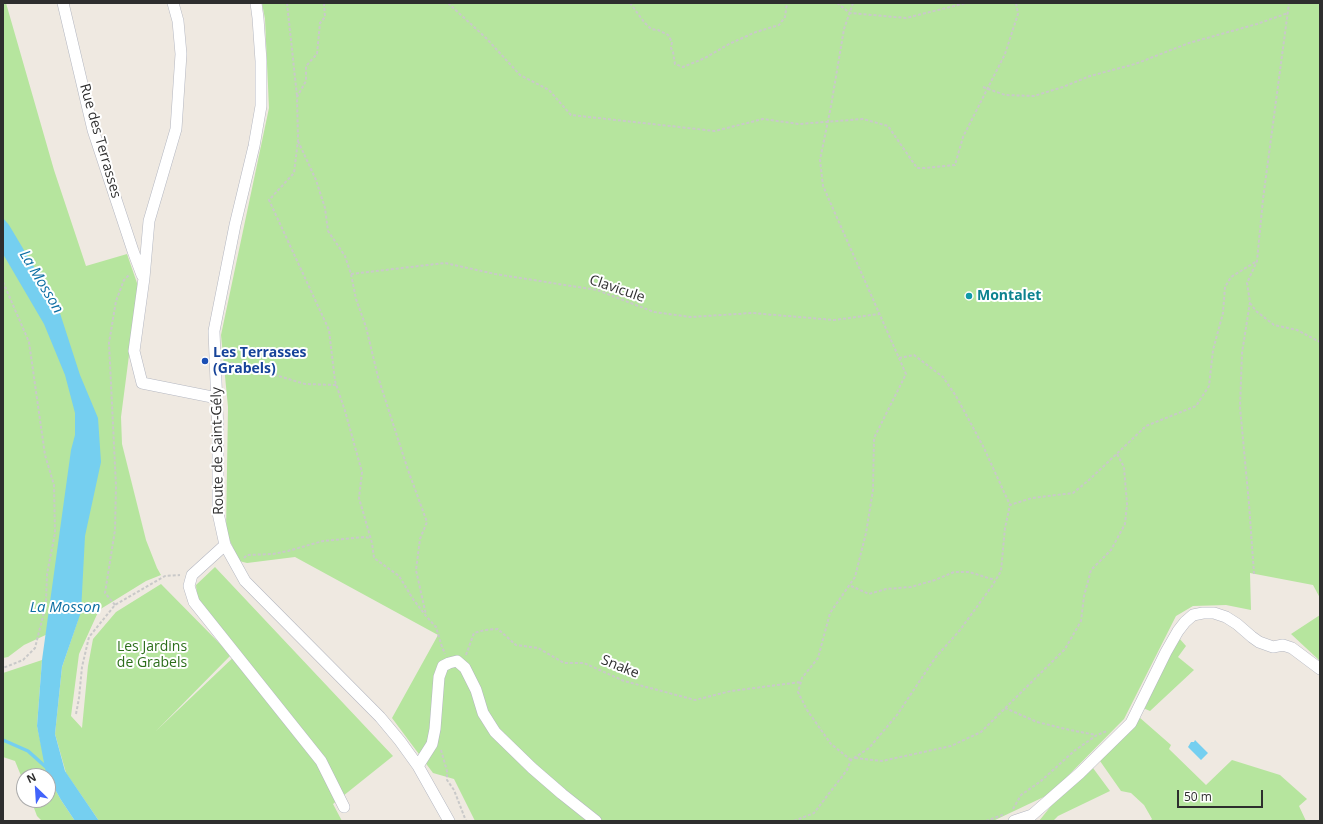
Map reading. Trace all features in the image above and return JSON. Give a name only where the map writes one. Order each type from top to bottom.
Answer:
[{"type":"street","name":"Rue des Terrasses","points":[[63,3],[94,130],[133,251],[142,274]]},
{"type":"street","name":"Rue des Terrasses","points":[[173,3],[178,21],[181,54],[176,129],[149,221],[134,352],[142,383],[217,398]]},
{"type":"street","name":"Route de Saint-Gély","points":[[256,3],[261,62],[261,106],[254,146],[235,225],[214,331],[217,398],[218,513],[225,545],[234,564],[245,581],[380,716],[418,766],[449,821]]},
{"type":"street","points":[[225,545],[192,575],[189,586],[194,602],[321,760],[344,807]]},
{"type":"street","points":[[1010,815],[1032,815],[1080,773],[1131,724],[1166,652],[1178,631],[1185,622],[1194,615],[1214,613],[1226,617],[1259,642],[1273,647],[1283,645],[1292,648],[1320,668]]},
{"type":"street","points":[[418,766],[432,744],[435,729],[439,677],[443,666],[457,661],[465,668],[476,690],[483,713],[495,732],[537,772],[596,821]]},
{"type":"path","points":[[287,3],[297,97],[298,140],[294,173],[269,200],[329,330],[336,385],[362,472],[359,498],[374,558],[399,576],[413,599],[436,627],[449,663]]},
{"type":"path","points":[[297,97],[306,81],[306,66],[318,54],[320,24],[324,17],[324,3]]},
{"type":"path","points":[[448,3],[486,38],[520,75],[549,90],[571,115],[715,132],[764,119],[799,124],[863,119],[888,126],[917,168],[955,165],[964,137],[1005,54],[1018,14],[1016,3]]},
{"type":"path","points":[[630,3],[634,10],[651,29],[658,30],[668,35],[672,42],[670,48],[673,52],[675,64],[683,67],[705,58],[729,44],[756,32],[779,25],[785,17],[788,3]]},
{"type":"path","points":[[837,3],[850,13],[906,18],[966,3]]},
{"type":"path","points":[[851,760],[831,744],[807,710],[798,692],[802,678],[818,658],[830,613],[855,577],[866,533],[873,490],[874,438],[906,374],[822,186],[820,160],[844,29],[853,3]]},
{"type":"path","points":[[1254,574],[1250,504],[1240,407],[1242,353],[1250,302],[1247,283],[1256,261],[1289,3]]},
{"type":"path","points":[[983,87],[1005,95],[1034,96],[1063,87],[1090,76],[1135,64],[1189,43],[1257,24],[1288,13]]},
{"type":"path","points":[[298,140],[316,180],[325,208],[328,231],[345,256],[351,274],[356,300],[366,327],[378,377],[408,470],[427,522],[420,539],[416,570],[426,616]]},
{"type":"path","points":[[1010,505],[1032,498],[1072,493],[1089,480],[1146,426],[1196,406],[1209,386],[1213,350],[1223,313],[1225,287],[1231,277],[1256,261]]},
{"type":"path","name":"Clavicule","points":[[351,274],[445,263],[495,274],[596,290],[654,312],[691,317],[752,313],[834,320],[878,314]]},
{"type":"path","points":[[115,605],[105,593],[115,530],[116,493],[109,343],[116,301],[124,280],[131,274],[142,274]]},
{"type":"path","points":[[3,282],[29,342],[45,455],[54,485],[55,533],[47,574],[46,604],[35,648],[23,660],[3,668]]},
{"type":"path","points":[[1250,302],[1256,312],[1274,325],[1297,330],[1320,342]]},
{"type":"path","points":[[794,821],[814,813],[847,770],[851,760],[869,748],[897,715],[935,658],[960,630],[1001,571],[1005,528],[1010,505],[983,446],[956,396],[943,377],[914,355],[898,358]]},
{"type":"path","points":[[216,367],[230,363],[305,384],[336,385]]},
{"type":"path","points":[[855,758],[882,761],[951,746],[981,732],[1065,649],[1081,621],[1084,596],[1091,570],[1111,550],[1125,524],[1127,504],[1124,467],[1117,454]]},
{"type":"path","points":[[234,564],[247,555],[273,554],[323,541],[365,537],[370,538]]},
{"type":"path","points":[[851,586],[869,594],[886,589],[911,587],[935,580],[954,572],[970,572],[996,580]]},
{"type":"path","points":[[76,714],[82,667],[89,637],[115,605],[165,576],[192,575]]},
{"type":"path","name":"Snake","points":[[462,666],[474,633],[485,630],[498,630],[516,645],[538,648],[564,663],[584,663],[624,681],[695,700],[731,691],[801,682]]},
{"type":"path","points":[[1005,708],[1037,722],[1097,735]]},
{"type":"path","points":[[435,729],[447,771],[447,780],[454,790],[466,821]]},
{"type":"path","points":[[986,821],[1010,815],[1021,795],[1041,782],[1074,751],[1097,735],[1111,730]]},
{"type":"green space","name":"Les Jardins de Grabels","points":[[3,3],[6,3],[54,170],[86,266],[127,254],[138,286],[121,417],[122,444],[146,540],[161,575],[146,581],[99,610],[79,654],[71,716],[82,728],[88,666],[93,639],[116,612],[161,584],[231,655],[156,731],[240,651],[197,598],[196,585],[215,567],[393,756],[333,804],[342,821],[99,821],[66,773],[55,734],[62,667],[78,620],[24,645],[8,657],[3,658]]},
{"type":"green space","points":[[262,3],[1320,3],[1320,598],[1313,585],[1250,573],[1251,610],[1226,605],[1193,606],[1176,616],[1124,719],[1050,794],[993,821],[475,821],[454,779],[433,773],[392,718],[438,635],[295,557],[247,563],[239,561],[226,532],[228,407],[221,335],[269,108],[265,19]]},
{"type":"green space","points":[[1320,615],[1320,661],[1291,634]]},
{"type":"green space","points":[[1179,638],[1186,646],[1178,657],[1194,670],[1150,711],[1143,708]]},
{"type":"green space","points":[[42,660],[37,726],[46,768],[18,768],[15,761],[3,757],[3,673]]},
{"type":"green space","points":[[1139,717],[1171,745],[1169,749],[1206,785],[1232,760],[1280,775],[1307,799],[1299,806],[1306,821],[1150,821],[1152,819],[1144,805],[1131,793],[1121,791],[1100,761],[1119,742]]},
{"type":"green space","points":[[1093,768],[1110,791],[1058,816],[1053,821],[1039,821],[1051,806]]},
{"type":"green space","points":[[56,791],[75,821],[42,821],[37,816],[34,808],[56,808]]},
{"type":"water","name":"La Mosson","points":[[3,218],[9,225],[58,307],[80,375],[98,418],[101,462],[85,536],[81,612],[62,667],[55,734],[65,771],[99,821],[75,821],[61,800],[56,791],[56,768],[45,768],[37,726],[42,660],[71,450],[75,435],[75,413],[65,375],[44,324],[3,254]]},
{"type":"water","points":[[1195,740],[1208,753],[1201,760],[1188,747],[1191,742],[1194,742]]},
{"type":"waterway","points":[[3,740],[28,751],[47,768]]},
{"type":"place","name":"Montalet","points":[[969,296]]},
{"type":"place","name":"Les Terrasses (Grabels)","points":[[205,361]]}]
